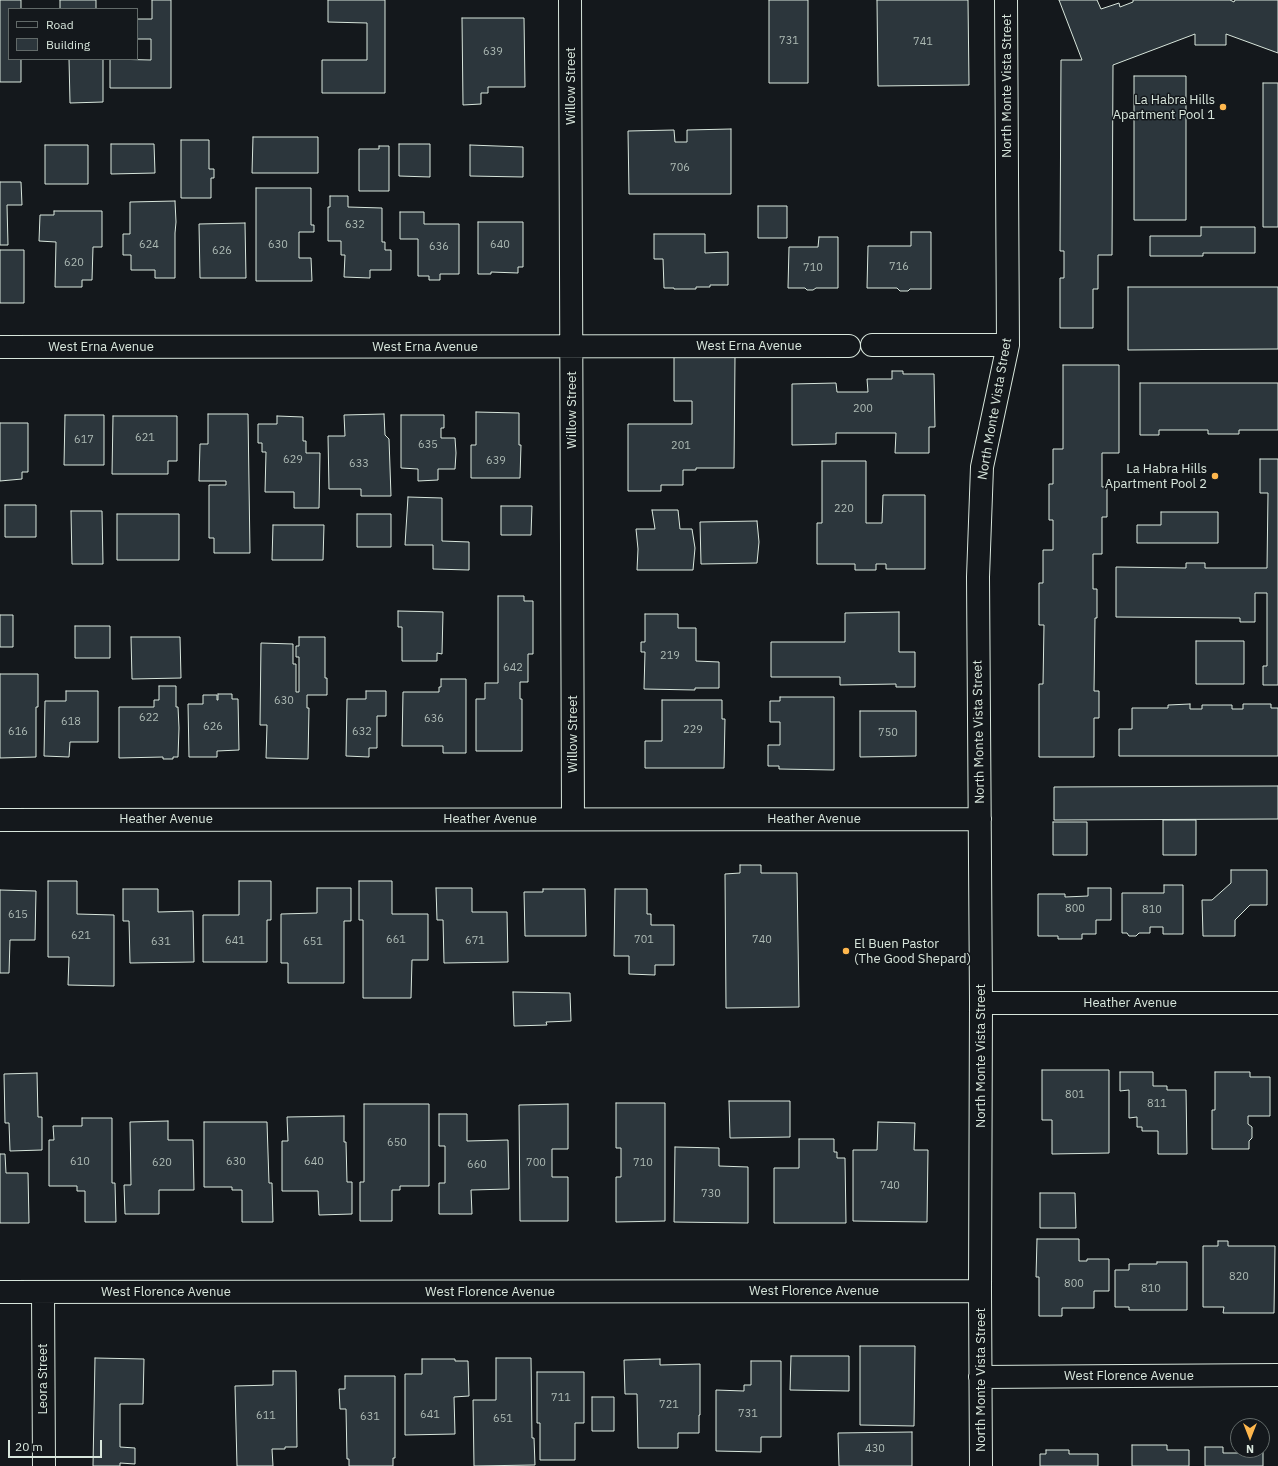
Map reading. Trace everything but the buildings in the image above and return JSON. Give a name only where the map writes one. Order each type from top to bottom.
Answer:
[{"type":"street","name":"Willow Street","points":[[570,0],[573,819]]},
{"type":"street","name":"North Monte Vista Street","points":[[981,1466],[980,1291],[982,1003],[978,577],[982,467],[1008,345],[1006,0]]},
{"type":"street","points":[[872,345],[1008,345]]},
{"type":"street","name":"West Erna Avenue","points":[[0,347],[849,346]]},
{"type":"street","name":"Heather Avenue","points":[[0,820],[980,819]]},
{"type":"street","name":"Heather Avenue","points":[[982,1003],[1278,1003]]},
{"type":"street","name":"West Florence Avenue","points":[[0,1292],[980,1291]]},
{"type":"street","name":"Leora Street","points":[[43,1292],[44,1466]]},
{"type":"street","name":"West Florence Avenue","points":[[980,1377],[1278,1375]]},
{"type":"place","name":"La Habra Hills Apartment Pool 1","points":[[1223,107]]},
{"type":"place","name":"La Habra Hills Apartment Pool 2","points":[[1215,476]]},
{"type":"place","name":"El Buen Pastor (The Good Shepard)","points":[[846,951]]}]
